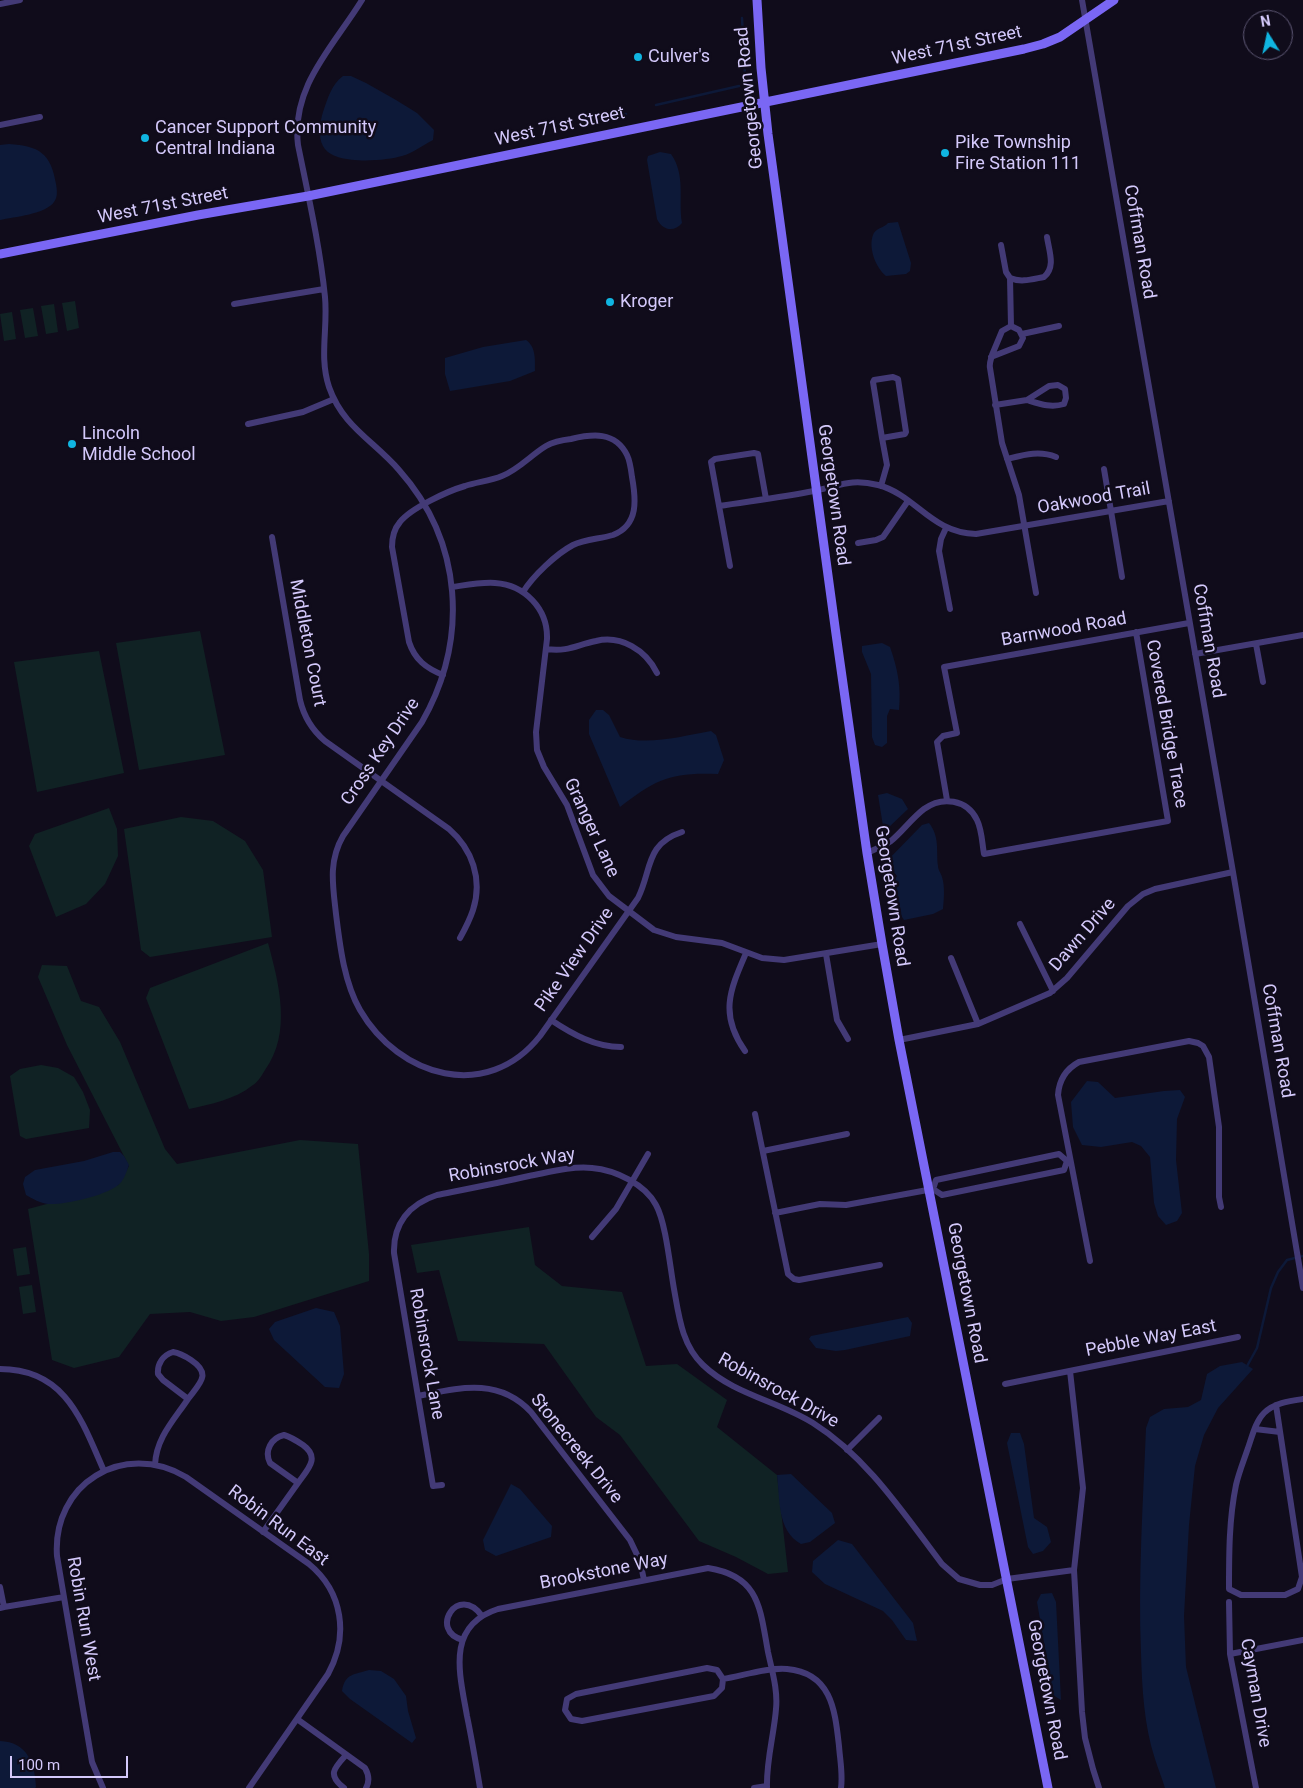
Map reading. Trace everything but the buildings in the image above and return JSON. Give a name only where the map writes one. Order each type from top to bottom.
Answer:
[{"type":"main road","name":"Georgetown Road","points":[[757,0],[760,63],[765,102],[816,490],[867,853],[899,1040],[931,1189],[1048,1788]]},
{"type":"main road","name":"West 71st Street","points":[[0,254],[198,215],[308,196],[1031,47],[1052,41],[1114,0]]},
{"type":"street","points":[[0,4],[20,0]]},
{"type":"street","name":"Cross Key Drive","points":[[362,0],[308,83],[301,100],[298,115],[297,137],[324,289],[326,311],[324,360],[327,378],[334,399],[343,415],[354,429],[388,458],[408,480],[434,522],[443,545],[452,587],[453,627],[443,675],[431,706],[341,840],[332,864],[332,876],[337,919],[348,977],[361,1011],[385,1042],[414,1062],[447,1074]]},
{"type":"street","name":"Coffman Road","points":[[1082,0],[1303,1288]]},
{"type":"street","points":[[0,124],[40,117]]},
{"type":"street","points":[[1010,278],[1022,281],[1044,277],[1048,273],[1051,264],[1047,238]]},
{"type":"street","points":[[1001,245],[1006,270],[1010,278],[1011,326]]},
{"type":"street","points":[[234,304],[324,289]]},
{"type":"street","points":[[991,357],[1019,346],[1022,342],[1022,334],[1018,328],[1011,326],[1002,331],[991,357],[990,370],[1002,442],[1018,492],[1024,526]]},
{"type":"street","points":[[1022,334],[1058,326]]},
{"type":"street","points":[[881,486],[887,465],[882,438],[873,382],[874,380],[896,377],[906,432],[905,434],[882,438]]},
{"type":"street","points":[[995,405],[1027,400],[1049,386],[1058,385],[1065,389],[1066,398],[1064,404],[1048,406],[1027,400]]},
{"type":"street","points":[[248,424],[303,412],[334,399]]},
{"type":"street","points":[[443,675],[423,665],[410,646],[392,547],[394,532],[399,523],[410,513],[453,490],[507,474],[554,442],[591,434],[602,435],[612,439],[623,448],[629,461],[636,499],[635,510],[631,520],[624,528],[611,535],[572,545],[536,575],[523,592]]},
{"type":"street","points":[[1007,460],[1033,453],[1056,457]]},
{"type":"street","points":[[730,566],[711,464],[715,459],[758,454],[766,498]]},
{"type":"street","points":[[1104,469],[1122,577]]},
{"type":"street","name":"Oakwood Trail","points":[[719,506],[816,490],[846,482],[861,482],[881,486],[895,492],[946,528],[976,534],[1169,501]]},
{"type":"street","points":[[858,543],[883,537],[908,502]]},
{"type":"street","name":"Oakwood Trail","points":[[1024,526],[1036,593]]},
{"type":"street","points":[[946,528],[939,551],[950,609]]},
{"type":"street","name":"Middleton Court","points":[[272,537],[300,700],[305,714],[314,731],[322,739],[449,829],[468,850],[475,867],[477,892],[473,910],[460,938]]},
{"type":"street","name":"Granger Lane","points":[[452,587],[495,583],[506,584],[523,592],[536,604],[542,614],[547,632],[536,747],[539,757],[567,805],[596,881],[609,896],[629,910]]},
{"type":"street","name":"Barnwood Road","points":[[947,800],[937,742],[943,736],[957,733],[944,667],[1190,623]]},
{"type":"street","name":"Covered Bridge Trace","points":[[947,800],[961,804],[972,812],[979,825],[984,854],[1168,821],[1136,632]]},
{"type":"street","points":[[1195,654],[1303,635]]},
{"type":"street","points":[[546,649],[573,649],[602,640],[620,641],[630,644],[642,652],[650,660],[657,673]]},
{"type":"street","points":[[1256,644],[1263,682]]},
{"type":"street","points":[[867,853],[891,841],[917,814],[927,807],[935,802],[947,800]]},
{"type":"street","points":[[629,910],[641,891],[648,865],[655,851],[669,838],[682,832]]},
{"type":"street","name":"Dawn Drive","points":[[899,1040],[978,1024],[1053,991],[1067,978],[1128,906],[1138,897],[1155,889],[1233,872]]},
{"type":"street","name":"Pike View Drive","points":[[447,1074],[473,1076],[487,1073],[511,1063],[528,1050],[629,910],[654,930],[676,937],[722,943],[762,958],[784,960],[882,944]]},
{"type":"street","points":[[1020,924],[1053,991]]},
{"type":"street","points":[[745,1051],[732,1025],[729,1001],[733,984],[746,953]]},
{"type":"street","points":[[826,954],[837,1020],[848,1039]]},
{"type":"street","points":[[951,958],[978,1024]]},
{"type":"street","points":[[551,1020],[581,1038],[599,1044],[621,1046]]},
{"type":"street","points":[[1090,1261],[1069,1161],[1058,1095],[1061,1080],[1067,1070],[1083,1061],[1186,1041],[1203,1046],[1208,1054],[1219,1127],[1220,1207]]},
{"type":"street","points":[[755,1114],[786,1270],[791,1277],[799,1280],[880,1265]]},
{"type":"street","points":[[763,1151],[847,1134]]},
{"type":"street","points":[[592,1237],[616,1209],[648,1154]]},
{"type":"street","points":[[931,1189],[936,1180],[1059,1154],[1069,1161]]},
{"type":"street","points":[[775,1213],[820,1204],[846,1205],[931,1189],[942,1195],[1064,1170],[1069,1161]]},
{"type":"street","name":"Robinsrock Way","points":[[402,1219],[419,1202],[437,1195],[572,1168],[602,1170],[632,1183]]},
{"type":"street","name":"Robinsrock Drive","points":[[632,1183],[650,1196],[659,1211],[680,1326],[687,1343],[697,1358],[710,1371],[722,1380],[808,1420],[828,1433],[880,1484],[942,1564],[953,1575],[962,1580],[980,1585],[992,1585],[1007,1579],[1074,1570]]},
{"type":"street","name":"Robinsrock Lane","points":[[402,1219],[395,1236],[394,1254],[433,1486],[442,1485]]},
{"type":"street","name":"Pebble Way East","points":[[1005,1384],[1238,1337]]},
{"type":"street","points":[[155,1465],[160,1440],[201,1382],[202,1371],[199,1366],[181,1354],[171,1352],[165,1355],[159,1364],[158,1374],[163,1380],[188,1398]]},
{"type":"street","points":[[0,1369],[35,1375],[54,1386],[65,1396],[79,1414],[104,1471]]},
{"type":"street","points":[[1070,1371],[1083,1488],[1074,1570],[1084,1727],[1092,1770],[1099,1788]]},
{"type":"street","name":"Stonecreek Drive","points":[[418,1396],[464,1388],[483,1387],[504,1392],[520,1402],[531,1412],[630,1540],[640,1561],[644,1580]]},
{"type":"street","points":[[1276,1405],[1302,1578],[1298,1589],[1285,1595],[1241,1595],[1229,1589],[1229,1539],[1236,1486],[1241,1465],[1258,1422],[1264,1412],[1276,1405],[1287,1401],[1303,1399]]},
{"type":"street","points":[[847,1450],[879,1418]]},
{"type":"street","points":[[1255,1429],[1280,1432]]},
{"type":"street","points":[[263,1532],[311,1465],[311,1455],[308,1449],[291,1437],[279,1436],[269,1448],[268,1460],[298,1483]]},
{"type":"street","name":"Robin Run East","points":[[104,1471],[129,1464],[155,1465],[173,1470],[186,1477],[309,1564],[322,1576],[333,1594],[340,1616],[340,1640],[336,1658],[328,1674],[249,1788]]},
{"type":"street","name":"Robin Run West","points":[[103,1788],[92,1762],[56,1549],[59,1524],[68,1504],[78,1490],[104,1471]]},
{"type":"street","name":"Brookstone Way","points":[[463,1640],[470,1626],[482,1616],[498,1609],[708,1568],[723,1570],[734,1575],[745,1584],[757,1602],[772,1670]]},
{"type":"street","points":[[0,1587],[2,1608],[64,1597]]},
{"type":"street","name":"Cayman Drive","points":[[1229,1602],[1230,1654],[1256,1788]]},
{"type":"street","points":[[480,1788],[459,1666],[459,1655],[463,1640],[454,1637],[448,1629],[447,1619],[455,1607],[465,1604],[474,1607],[482,1616]]},
{"type":"street","points":[[1230,1654],[1303,1640]]},
{"type":"street","points":[[711,1668],[719,1672],[723,1679],[722,1688],[714,1696],[582,1721],[571,1719],[565,1710],[567,1699],[576,1694],[697,1670],[711,1668]]},
{"type":"street","points":[[723,1679],[786,1669],[804,1673],[820,1684],[829,1696],[835,1716],[842,1776],[841,1788]]},
{"type":"street","points":[[754,1788],[767,1787],[767,1767],[776,1709],[776,1690],[772,1670]]},
{"type":"street","points":[[297,1719],[365,1768],[369,1774],[367,1786]]},
{"type":"street","points":[[344,1788],[337,1783],[334,1773],[336,1766],[346,1755]]},
{"type":"shaded area","points":[[75,301],[79,328],[67,331],[62,303]]},
{"type":"shaded area","points":[[54,304],[58,332],[46,334],[41,306]]},
{"type":"shaded area","points":[[33,308],[38,336],[25,338],[20,310]]},
{"type":"shaded area","points":[[12,312],[16,339],[4,341],[0,314]]},
{"type":"shaded area","points":[[200,631],[225,755],[139,770],[116,643]]},
{"type":"shaded area","points":[[99,651],[124,773],[37,792],[14,662]]},
{"type":"shaded area","points":[[109,808],[117,829],[118,856],[105,884],[86,904],[56,917],[29,846],[35,834]]},
{"type":"shaded area","points":[[181,817],[213,821],[245,841],[263,870],[272,937],[150,957],[141,950],[124,829]]},
{"type":"shaded area","points":[[268,943],[276,975],[281,1008],[281,1024],[273,1056],[263,1074],[255,1084],[246,1090],[222,1101],[189,1109],[146,998],[150,988]]},
{"type":"shaded area","points":[[42,965],[67,966],[81,1001],[99,1007],[120,1042],[165,1149],[177,1164],[300,1140],[358,1144],[369,1254],[369,1281],[254,1317],[221,1321],[190,1312],[150,1314],[119,1357],[74,1368],[52,1360],[28,1209],[118,1185],[129,1166],[67,1045],[38,977]]},
{"type":"shaded area","points":[[41,1065],[58,1068],[74,1077],[83,1092],[90,1110],[89,1128],[26,1139],[20,1136],[10,1076],[20,1069]]},
{"type":"shaded area","points":[[529,1227],[535,1265],[562,1286],[622,1292],[646,1366],[677,1364],[727,1400],[717,1427],[777,1475],[788,1572],[768,1574],[736,1557],[699,1541],[620,1435],[596,1417],[544,1344],[458,1341],[439,1270],[417,1273],[411,1245]]},
{"type":"shaded area","points":[[26,1247],[30,1274],[17,1276],[13,1249]]},
{"type":"shaded area","points":[[32,1285],[36,1312],[23,1314],[19,1287]]},
{"type":"water","points":[[343,76],[351,76],[366,83],[417,113],[434,130],[433,140],[406,155],[394,158],[372,160],[348,159],[337,157],[329,152],[323,146],[320,139],[321,120],[330,92]]},
{"type":"water","points":[[9,144],[36,149],[47,158],[54,173],[57,196],[50,206],[44,209],[0,220],[0,145]]},
{"type":"water","points":[[660,152],[671,154],[676,162],[680,179],[682,223],[672,229],[662,226],[657,219],[647,160],[648,156]]},
{"type":"water","points":[[898,222],[911,263],[910,271],[906,274],[886,276],[879,268],[872,252],[872,240],[874,233],[878,229],[888,223]]},
{"type":"water","points":[[526,340],[532,346],[535,358],[535,371],[510,381],[450,391],[445,374],[445,358],[483,347]]},
{"type":"water","points":[[882,643],[890,647],[897,671],[900,693],[899,710],[890,709],[887,716],[887,743],[882,747],[875,745],[872,737],[871,674],[862,652],[862,646]]},
{"type":"water","points":[[596,710],[603,710],[609,715],[620,737],[631,740],[665,739],[711,731],[716,735],[724,760],[718,774],[688,774],[665,779],[644,790],[620,807],[589,734],[589,720]]},
{"type":"water","points":[[887,793],[902,799],[908,809],[888,828],[883,826],[878,795]]},
{"type":"water","points":[[929,823],[935,833],[938,867],[944,884],[943,909],[933,914],[904,920],[895,904],[892,893],[897,876],[893,871],[886,870],[882,866],[922,825]]},
{"type":"water","points":[[1087,1081],[1098,1082],[1115,1098],[1180,1090],[1185,1097],[1177,1119],[1176,1160],[1182,1213],[1177,1221],[1166,1225],[1158,1216],[1154,1203],[1150,1157],[1141,1146],[1132,1142],[1101,1147],[1082,1145],[1073,1127],[1071,1102]]},
{"type":"water","points":[[113,1152],[120,1152],[129,1165],[125,1177],[111,1190],[84,1199],[55,1204],[42,1203],[26,1195],[23,1184],[25,1177],[35,1170],[84,1161]]},
{"type":"water","points":[[316,1308],[334,1312],[340,1326],[344,1374],[339,1388],[325,1387],[274,1340],[269,1329],[275,1322]]},
{"type":"water","points":[[908,1317],[912,1323],[910,1336],[836,1351],[816,1348],[809,1339],[811,1336]]},
{"type":"water","points":[[1242,1362],[1253,1369],[1218,1408],[1204,1435],[1195,1466],[1189,1525],[1184,1616],[1186,1667],[1216,1788],[1165,1788],[1148,1733],[1142,1680],[1140,1569],[1146,1428],[1150,1417],[1164,1409],[1188,1407],[1201,1400],[1207,1374],[1220,1366]]},
{"type":"water","points":[[1011,1433],[1020,1433],[1024,1444],[1034,1518],[1047,1527],[1051,1542],[1043,1551],[1033,1554],[1028,1547],[1007,1443]]},
{"type":"water","points":[[791,1474],[832,1513],[835,1523],[810,1542],[801,1544],[788,1531],[781,1514],[777,1475]]},
{"type":"water","points":[[511,1484],[520,1489],[552,1526],[551,1537],[496,1556],[485,1550],[483,1540]]},
{"type":"water","points":[[838,1540],[852,1544],[913,1623],[917,1641],[906,1640],[883,1611],[825,1584],[812,1572],[813,1561]]},
{"type":"water","points":[[1052,1593],[1056,1602],[1061,1700],[1053,1695],[1037,1602],[1041,1594]]},
{"type":"water","points":[[369,1670],[381,1671],[394,1679],[406,1696],[408,1711],[416,1738],[412,1743],[350,1699],[342,1691],[343,1685],[348,1678]]},
{"type":"water","points":[[0,1741],[17,1745],[28,1755],[34,1770],[35,1788],[0,1788]]},
{"type":"waterway","points":[[742,18],[745,75]]},
{"type":"waterway","points":[[656,105],[739,86]]},
{"type":"waterway","points":[[584,122],[626,114]]},
{"type":"waterway","points":[[1246,1368],[1257,1348],[1271,1288],[1278,1272],[1287,1260],[1303,1256]]},
{"type":"place","name":"Culver's","points":[[638,57]]},
{"type":"place","name":"Cancer Support Community Central Indiana","points":[[145,138]]},
{"type":"place","name":"Pike Township Fire Station 111","points":[[945,153]]},
{"type":"place","name":"Kroger","points":[[610,302]]},
{"type":"place","name":"Lincoln Middle School","points":[[72,444]]}]
